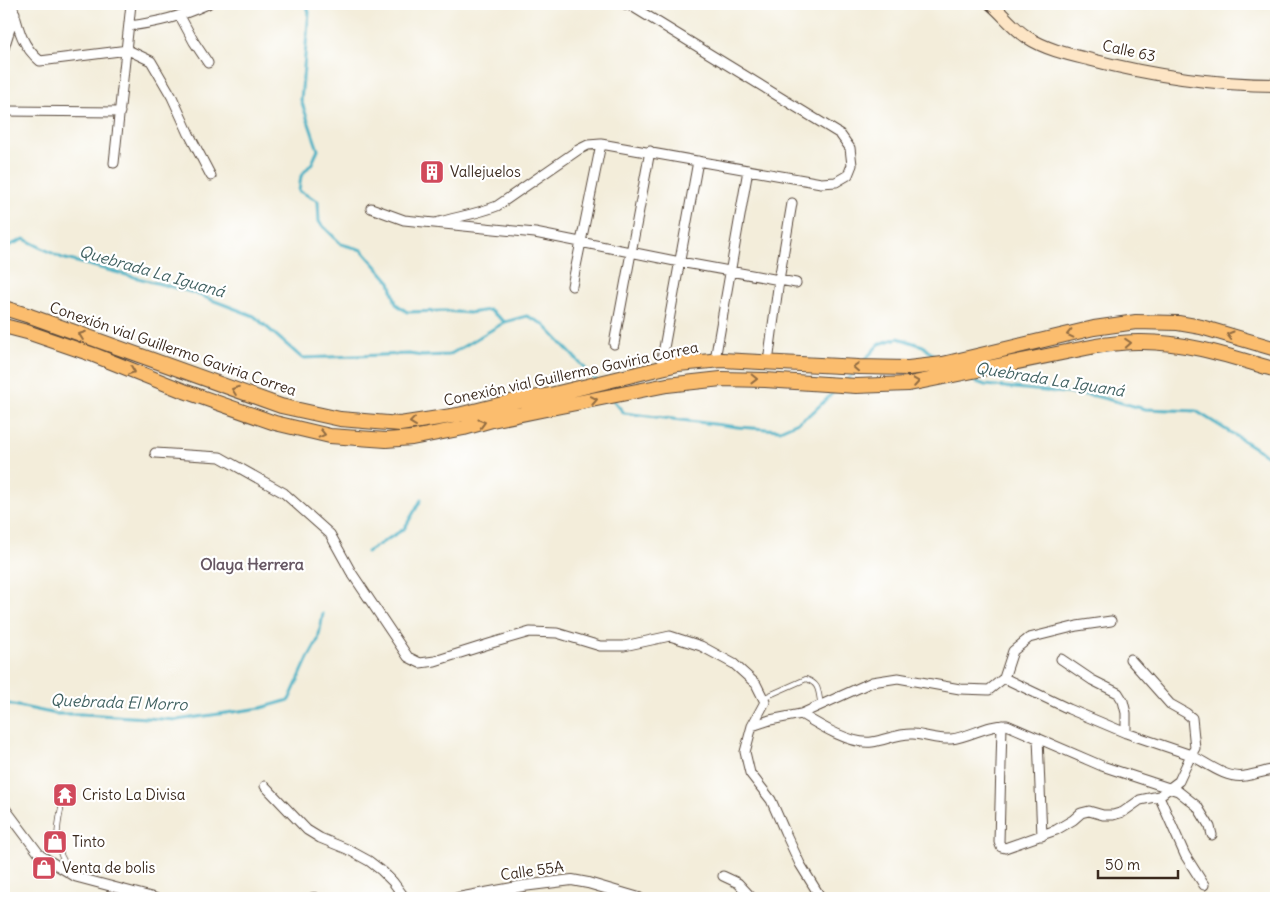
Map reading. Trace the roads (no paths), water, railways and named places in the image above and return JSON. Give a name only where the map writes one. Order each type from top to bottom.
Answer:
[{"type":"highway","name":"Conexión vial Guillermo Gaviria Correa","points":[[4,308],[281,406],[340,419],[400,424],[448,417],[519,400],[546,402],[703,380],[765,380],[856,386],[909,384],[1096,346],[1138,342],[1176,345],[1217,353],[1276,370]]},
{"type":"highway","name":"Conexión vial Guillermo Gaviria Correa","points":[[4,326],[28,332],[94,355],[184,391],[275,422],[330,436],[386,440],[412,438],[464,428],[659,368],[701,361],[740,360],[908,368],[943,364],[1116,324],[1158,321],[1201,327],[1276,349]]},
{"type":"main road","name":"Calle 63","points":[[991,4],[1028,38],[1062,52],[1133,70],[1174,77],[1276,85]]},
{"type":"street","points":[[114,163],[128,50],[131,4]]},
{"type":"street","points":[[129,26],[158,22],[180,16],[208,4]]},
{"type":"street","points":[[436,223],[486,211],[497,206],[588,145],[601,144],[821,183],[836,182],[848,175],[852,165],[850,148],[840,134],[633,6],[625,4]]},
{"type":"street","points":[[4,48],[14,8]]},
{"type":"street","points":[[14,8],[21,38],[28,52],[40,61],[128,50],[151,61],[172,97],[211,176]]},
{"type":"street","points":[[180,16],[208,63]]},
{"type":"street","points":[[4,111],[120,112]]},
{"type":"street","points":[[572,286],[601,144]]},
{"type":"street","points":[[614,344],[650,152]]},
{"type":"street","points":[[662,358],[698,160]]},
{"type":"street","points":[[716,354],[748,170]]},
{"type":"street","points":[[769,355],[792,203]]},
{"type":"street","points":[[371,208],[404,220],[535,233],[630,253],[796,282]]},
{"type":"street","points":[[155,454],[220,457],[284,494],[330,534],[351,572],[408,657],[420,663],[435,661],[492,642],[530,632],[557,633],[600,646],[624,646],[670,636],[702,646],[734,664],[756,684],[765,702],[752,726],[745,752],[750,773],[772,800],[800,864],[821,898]]},
{"type":"street","points":[[752,726],[770,720],[801,714],[872,682],[898,678],[960,689],[989,690],[1004,678],[1013,651],[1029,638],[1077,626],[1111,621]]},
{"type":"street","points":[[1061,659],[1092,680],[1118,693],[1123,701],[1126,713],[1126,733]]},
{"type":"street","points":[[1002,725],[999,845],[1005,848],[1042,836],[1073,820],[1081,813],[1089,811],[1103,815],[1113,815],[1123,812],[1140,800],[1159,796],[1179,781],[1195,748],[1192,718],[1170,704],[1130,659]]},
{"type":"street","points":[[1004,678],[1069,709],[1126,733],[1191,755],[1225,774],[1245,776],[1276,769]]},
{"type":"street","points":[[801,714],[821,726],[852,740],[871,742],[891,736],[912,734],[950,739],[970,735],[996,725],[1019,730],[1102,766],[1178,792],[1197,806],[1210,827],[1212,835]]},
{"type":"street","points":[[1038,738],[1042,836]]},
{"type":"street","points":[[265,786],[307,830],[369,861],[393,882],[405,898]]},
{"type":"street","points":[[1159,796],[1185,854],[1204,886]]},
{"type":"street","points":[[4,807],[40,855],[76,877],[155,898]]},
{"type":"street","points":[[723,876],[738,883],[752,898]]},
{"type":"street","name":"Calle 55A","points":[[458,898],[523,886],[572,880],[639,898]]},
{"type":"lane","points":[[763,698],[806,679],[815,682],[818,687],[821,706]]},
{"type":"lane","points":[[61,809],[57,829],[58,849],[65,864],[76,877]]},
{"type":"waterway","points":[[306,4],[309,12],[301,100],[318,150],[312,163],[301,176],[299,191],[318,201],[319,222],[341,244],[362,250],[390,282],[396,304],[407,312],[445,311],[469,313],[489,310],[505,322]]},
{"type":"waterway","name":"Quebrada La Iguaná","points":[[4,248],[24,239],[62,258],[191,292],[254,316],[302,358],[409,354],[422,356],[449,355],[505,322],[527,316],[543,324],[596,380]]},
{"type":"waterway","name":"Quebrada La Iguaná","points":[[863,362],[879,344],[898,338],[923,346],[939,360]]},
{"type":"waterway","name":"Quebrada La Iguaná","points":[[846,381],[856,371]]},
{"type":"waterway","name":"Quebrada La Iguaná","points":[[966,378],[985,385],[1095,396],[1145,409],[1196,411],[1276,461]]},
{"type":"waterway","name":"Quebrada La Iguaná","points":[[613,400],[624,413],[738,427],[780,430],[798,422],[813,412],[836,390]]},
{"type":"waterway","name":"Quebrada El Morro","points":[[367,552],[404,529],[421,500]]},
{"type":"waterway","name":"Quebrada El Morro","points":[[4,703],[56,714],[177,720],[261,708],[289,700],[318,640],[323,614]]},
{"type":"place","name":"Vallejuelos","points":[[432,172]]},
{"type":"place","name":"Cristo La Divisa","points":[[65,795]]},
{"type":"place","name":"Tinto","points":[[55,842]]},
{"type":"place","name":"Venta de bolis","points":[[44,868]]},
{"type":"district","name":"Olaya Herrera","points":[[252,564]]}]
